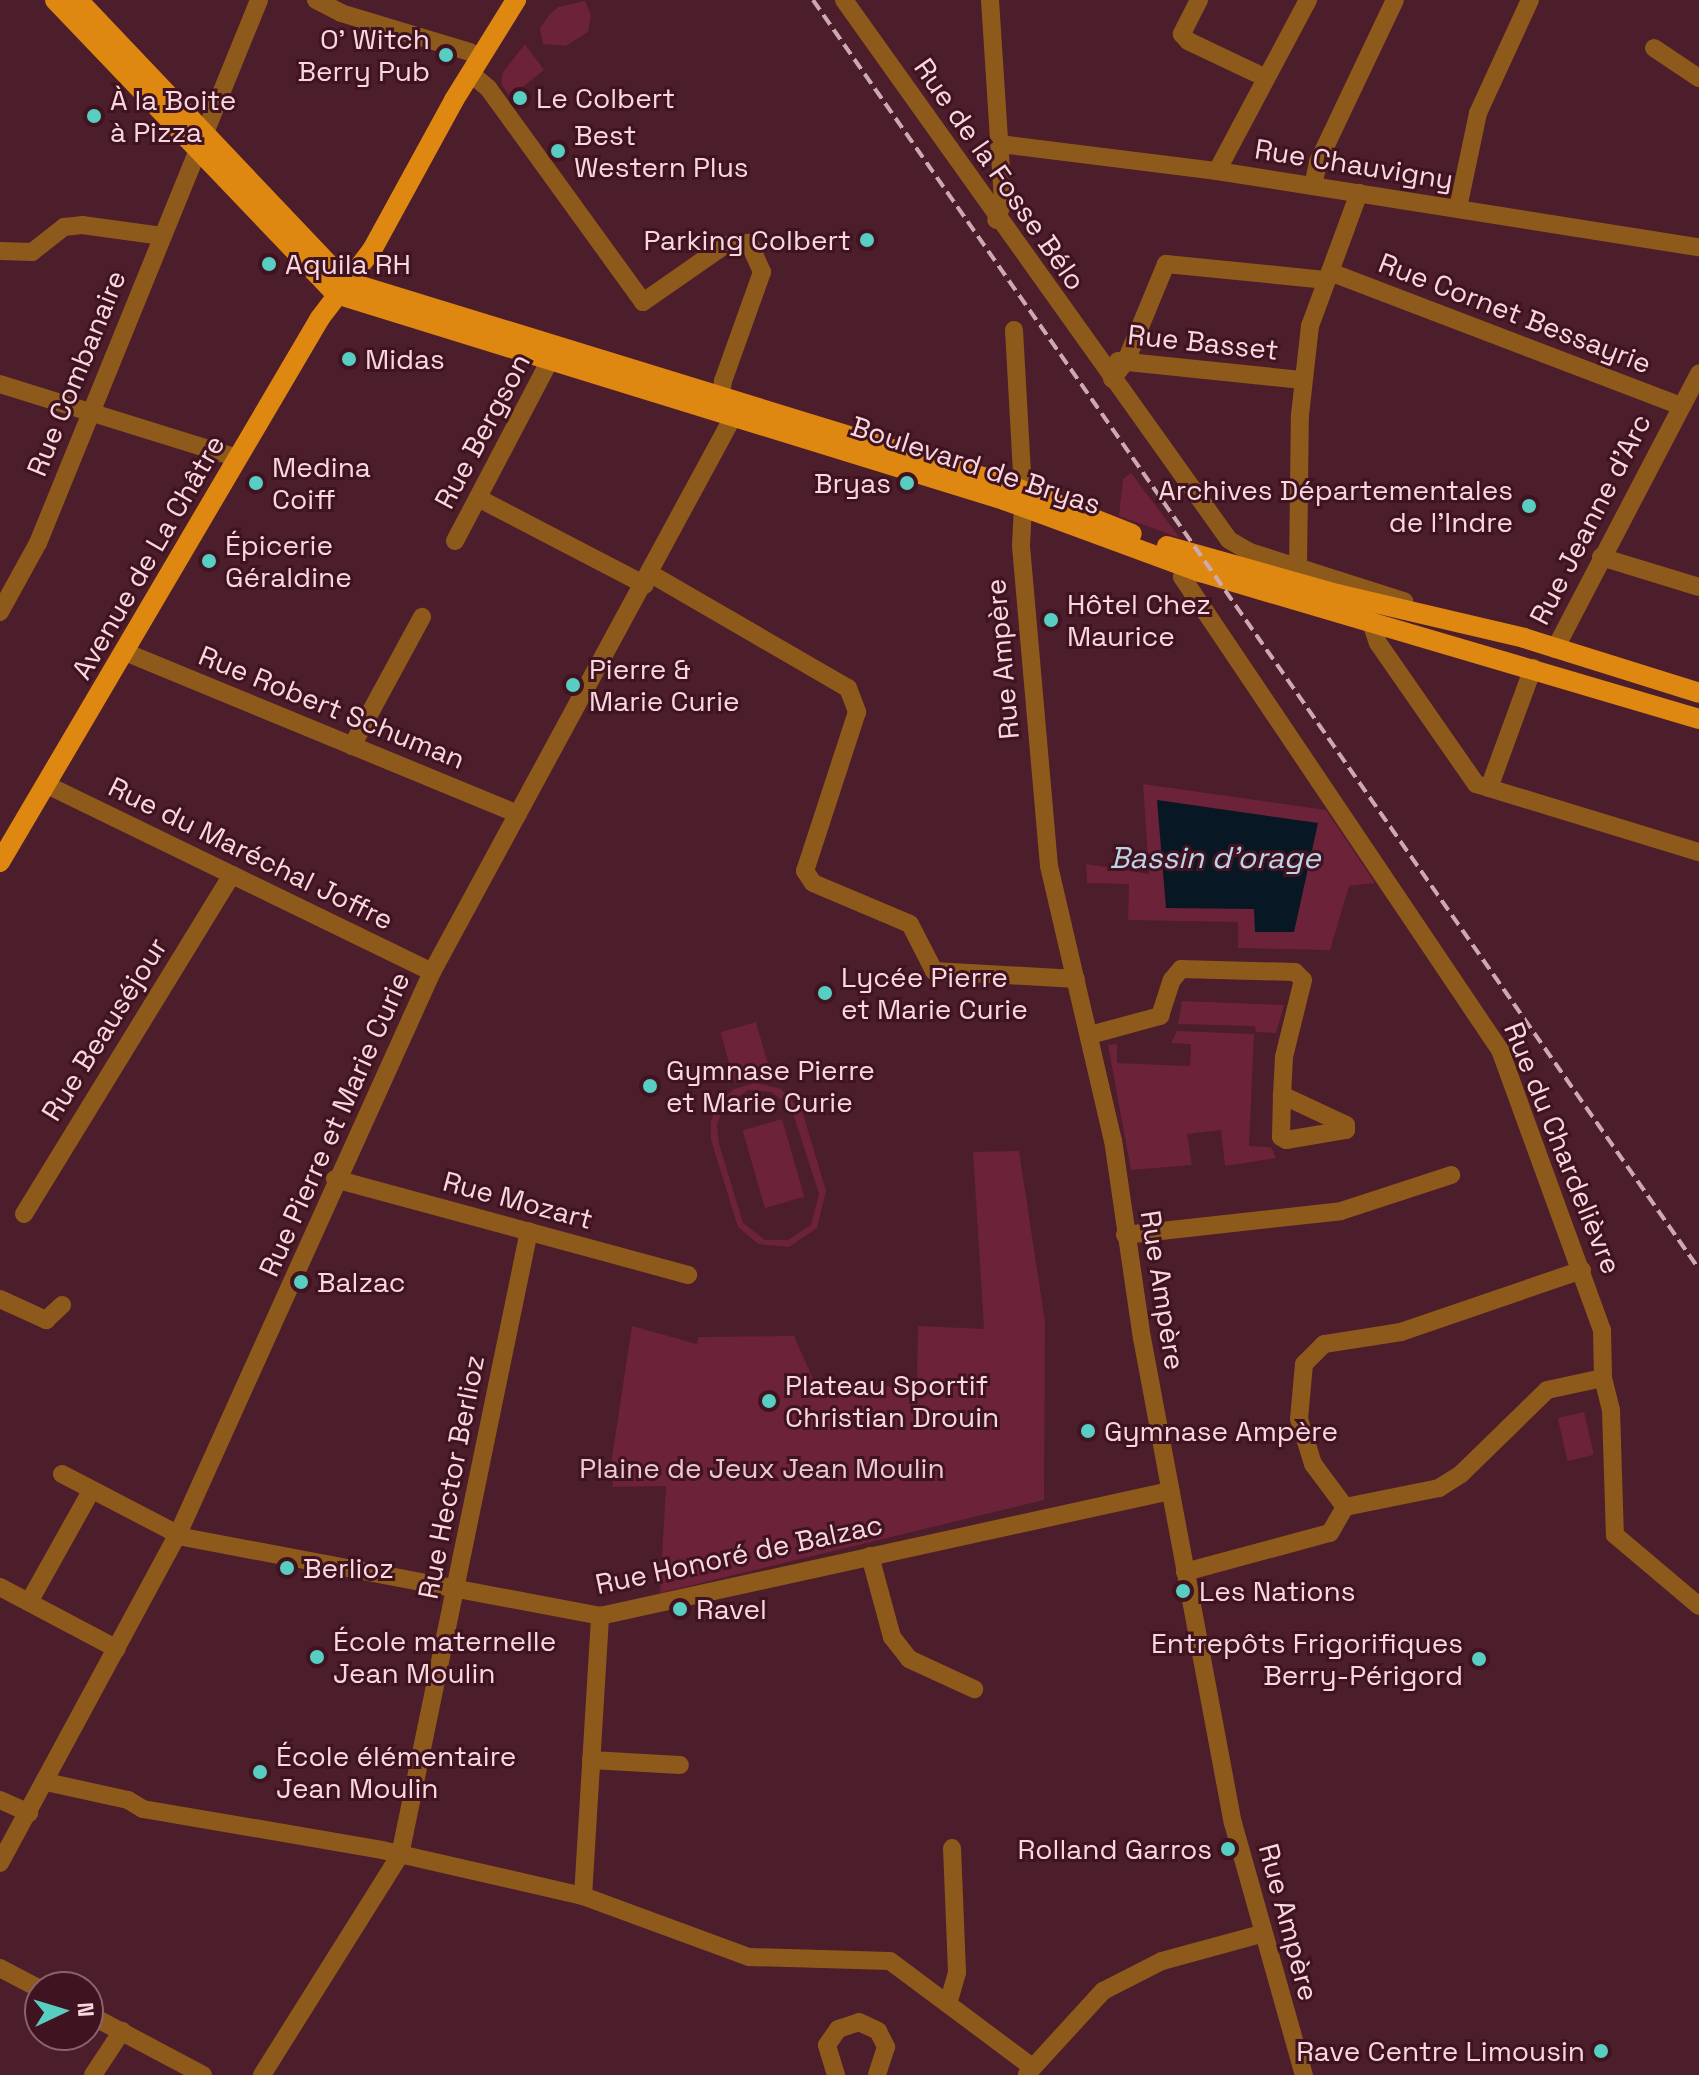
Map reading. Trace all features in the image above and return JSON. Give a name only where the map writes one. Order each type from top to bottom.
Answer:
[{"type":"main road","points":[[55,0],[341,287]]},
{"type":"main road","points":[[78,0],[201,144]]},
{"type":"main road","points":[[470,73],[473,58],[505,0]]},
{"type":"main road","name":"Avenue de La Châtre","points":[[0,862],[341,287],[361,243],[470,52],[505,0]]},
{"type":"main road","name":"Avenue de La Châtre","points":[[341,287],[372,250],[470,73],[516,0]]},
{"type":"main road","name":"Boulevard de Bryas","points":[[341,287],[554,353],[733,417],[1023,498]]},
{"type":"main road","name":"Boulevard de Bryas","points":[[554,353],[721,395],[1023,498],[1190,564]]},
{"type":"main road","points":[[1190,564],[1238,564],[1337,594],[1426,613],[1698,691],[1694,717],[1370,619],[1252,587],[1190,564]]},
{"type":"main road","points":[[1537,670],[1545,646]]},
{"type":"street","name":"Rue Combanaire","points":[[0,612],[38,543],[89,409],[259,0]]},
{"type":"street","points":[[316,0],[341,13],[470,52]]},
{"type":"street","points":[[990,0],[1003,202],[996,220]]},
{"type":"street","points":[[1199,0],[1182,34],[1188,41],[1266,78]]},
{"type":"street","points":[[1217,171],[1308,0]]},
{"type":"street","points":[[1313,186],[1318,162],[1395,0]]},
{"type":"street","points":[[1458,208],[1478,113],[1530,0]]},
{"type":"street","name":"Rue de la Fosse Bélo","points":[[849,2],[996,220],[1229,540],[1426,613]]},
{"type":"street","points":[[1654,48],[1699,78]]},
{"type":"street","points":[[470,73],[496,99],[643,302],[725,245],[740,242],[753,249],[762,272],[721,395],[733,417]]},
{"type":"street","name":"Rue Chauvigny","points":[[1000,144],[1217,171],[1699,247]]},
{"type":"street","points":[[1298,568],[1302,380],[1310,326],[1359,193]]},
{"type":"street","points":[[0,251],[32,252],[64,227],[82,225],[162,236]]},
{"type":"street","name":"Rue Cornet Bessayrie","points":[[1126,361],[1166,264],[1328,276],[1681,406]]},
{"type":"street","name":"Rue Ampère","points":[[1014,330],[1023,498],[1022,571],[1049,866],[1113,1140],[1125,1235],[1233,1823],[1261,1934],[1304,2075]]},
{"type":"street","name":"Rue Bergson","points":[[455,541],[554,353]]},
{"type":"street","name":"Rue Basset","points":[[1100,361],[1126,361],[1302,380]]},
{"type":"street","points":[[1112,379],[1126,361]]},
{"type":"street","name":"Rue Jeanne d'Arc","points":[[1545,646],[1601,557],[1699,373]]},
{"type":"street","points":[[0,384],[89,409],[237,458]]},
{"type":"street","name":"Rue Pierre et Marie Curie","points":[[0,1863],[178,1534],[280,1315],[335,1179],[432,972],[648,580],[703,466],[720,446],[733,417]]},
{"type":"street","points":[[478,498],[648,580],[848,688],[857,712],[805,871],[813,883],[910,924],[934,971],[1061,982],[1076,979]]},
{"type":"street","points":[[1601,557],[1699,587]]},
{"type":"street","name":"Rue du Chardelièvre","points":[[1190,564],[1182,577],[1494,1039],[1582,1270],[1605,1345],[1603,1378],[1611,1410],[1615,1535],[1699,1606]]},
{"type":"street","points":[[352,746],[422,617]]},
{"type":"street","points":[[1370,619],[1378,643],[1476,784],[1699,852]]},
{"type":"street","name":"Rue Robert Schuman","points":[[125,652],[518,814]]},
{"type":"street","points":[[1489,788],[1537,670]]},
{"type":"street","name":"Rue du Maréchal Joffre","points":[[45,784],[432,972]]},
{"type":"street","name":"Rue Beauséjour","points":[[24,1214],[232,875]]},
{"type":"street","points":[[1090,1035],[1160,1016],[1172,980],[1181,969],[1295,972],[1303,980],[1284,1057],[1282,1095]]},
{"type":"street","points":[[1125,1235],[1341,1211],[1451,1175]]},
{"type":"street","name":"Rue Mozart","points":[[335,1179],[688,1275]]},
{"type":"street","name":"Rue Hector Berlioz","points":[[262,2075],[400,1855],[529,1231]]},
{"type":"street","points":[[1345,1507],[1313,1464],[1299,1419],[1299,1383],[1311,1352],[1324,1344],[1401,1332],[1582,1270]]},
{"type":"street","points":[[0,1299],[46,1320],[62,1305]]},
{"type":"street","points":[[1185,1572],[1330,1533],[1345,1507],[1439,1488],[1461,1474],[1547,1390],[1603,1378]]},
{"type":"street","name":"Rue Honoré de Balzac","points":[[62,1474],[178,1534],[600,1616],[1170,1491]]},
{"type":"street","points":[[29,1602],[91,1491]]},
{"type":"street","points":[[870,1556],[892,1637],[909,1659],[974,1689]]},
{"type":"street","points":[[0,1587],[117,1649]]},
{"type":"street","points":[[583,1896],[600,1616]]},
{"type":"street","points":[[591,1760],[680,1765]]},
{"type":"street","points":[[46,1782],[128,1800],[143,1809],[400,1855],[583,1896],[749,1957],[890,1961],[1029,2071],[1103,1991],[1162,1961],[1261,1934]]},
{"type":"street","points":[[0,1800],[29,1813]]},
{"type":"street","points":[[948,2004],[957,1972],[952,1848]]},
{"type":"street","points":[[0,1968],[24,1981]]},
{"type":"street","points":[[104,2022],[203,2075]]},
{"type":"street","points":[[835,2075],[827,2045],[838,2029],[859,2022],[878,2031],[886,2047],[877,2075]]},
{"type":"street","points":[[93,2075],[122,2031]]},
{"type":"green space","points":[[585,1],[591,15],[588,32],[566,46],[543,44],[540,28],[549,15],[558,7]]},
{"type":"green space","points":[[525,44],[544,70],[510,97],[501,84],[503,72]]},
{"type":"green space","points":[[1131,473],[1180,538],[1119,516],[1123,479]]},
{"type":"green space","points":[[1143,784],[1326,810],[1375,883],[1349,886],[1330,950],[1238,948],[1238,922],[1128,920],[1129,884],[1087,883],[1086,864],[1149,874]]},
{"type":"green space","points":[[1182,1001],[1284,1005],[1276,1033],[1256,1032],[1255,1026],[1178,1024]]},
{"type":"green space","points":[[756,1022],[771,1074],[735,1084],[720,1032]]},
{"type":"green space","points":[[1177,1031],[1254,1034],[1249,1146],[1271,1147],[1276,1158],[1225,1166],[1221,1130],[1187,1134],[1192,1165],[1131,1170],[1108,1045],[1117,1044],[1117,1063],[1190,1066],[1191,1044],[1171,1043]]},
{"type":"green space","points":[[755,1083],[781,1089],[802,1111],[826,1191],[817,1228],[789,1247],[758,1244],[738,1227],[711,1140],[711,1121],[718,1104],[734,1089]],"holes":[[[748,1090],[771,1092],[791,1107],[819,1194],[811,1225],[788,1240],[765,1240],[743,1223],[719,1144],[717,1125],[723,1108]]]},
{"type":"green space","points":[[782,1119],[804,1197],[765,1208],[743,1130]]},
{"type":"green space","name":"Plaine de Jeux Jean Moulin","points":[[1019,1151],[1045,1322],[1044,1500],[660,1593],[666,1486],[612,1487],[614,1477],[609,1477],[632,1326],[697,1344],[698,1337],[794,1336],[817,1388],[917,1386],[918,1326],[984,1329],[973,1152]]},
{"type":"green space","points":[[1584,1412],[1594,1455],[1568,1461],[1558,1418]]},
{"type":"water","name":"Bassin d'orage","points":[[1157,800],[1318,823],[1294,932],[1255,932],[1254,909],[1166,908]]},
{"type":"railway","points":[[813,0],[1699,1269]]},
{"type":"place","name":"O' Witch Berry Pub","points":[[446,55]]},
{"type":"place","name":"Le Colbert","points":[[520,98]]},
{"type":"place","name":"À la Boite à Pizza","points":[[94,116]]},
{"type":"place","name":"Best Western Plus","points":[[558,151]]},
{"type":"place","name":"Parking Colbert","points":[[867,240]]},
{"type":"place","name":"Aquila RH","points":[[269,264]]},
{"type":"place","name":"Midas","points":[[349,359]]},
{"type":"place","name":"Medina Coiff","points":[[256,483]]},
{"type":"place","name":"Bryas","points":[[907,483]]},
{"type":"place","name":"Archives Départementales de l'Indre","points":[[1529,506]]},
{"type":"place","name":"Épicerie Géraldine","points":[[209,561]]},
{"type":"place","name":"Hôtel Chez Maurice","points":[[1051,620]]},
{"type":"place","name":"Pierre & Marie Curie","points":[[573,685]]},
{"type":"place","name":"Lycée Pierre et Marie Curie","points":[[825,993]]},
{"type":"place","name":"Gymnase Pierre et Marie Curie","points":[[650,1086]]},
{"type":"place","name":"Balzac","points":[[301,1282]]},
{"type":"place","name":"Plateau Sportif Christian Drouin","points":[[769,1401]]},
{"type":"place","name":"Gymnase Ampère","points":[[1088,1431]]},
{"type":"place","name":"Berlioz","points":[[287,1568]]},
{"type":"place","name":"Les Nations","points":[[1183,1591]]},
{"type":"place","name":"Ravel","points":[[680,1609]]},
{"type":"place","name":"École maternelle Jean Moulin","points":[[317,1657]]},
{"type":"place","name":"Entrepôts Frigorifiques Berry-Périgord","points":[[1479,1659]]},
{"type":"place","name":"École élémentaire Jean Moulin","points":[[260,1772]]},
{"type":"place","name":"Rolland Garros","points":[[1228,1849]]},
{"type":"place","name":"Rave Centre Limousin","points":[[1601,2051]]}]
